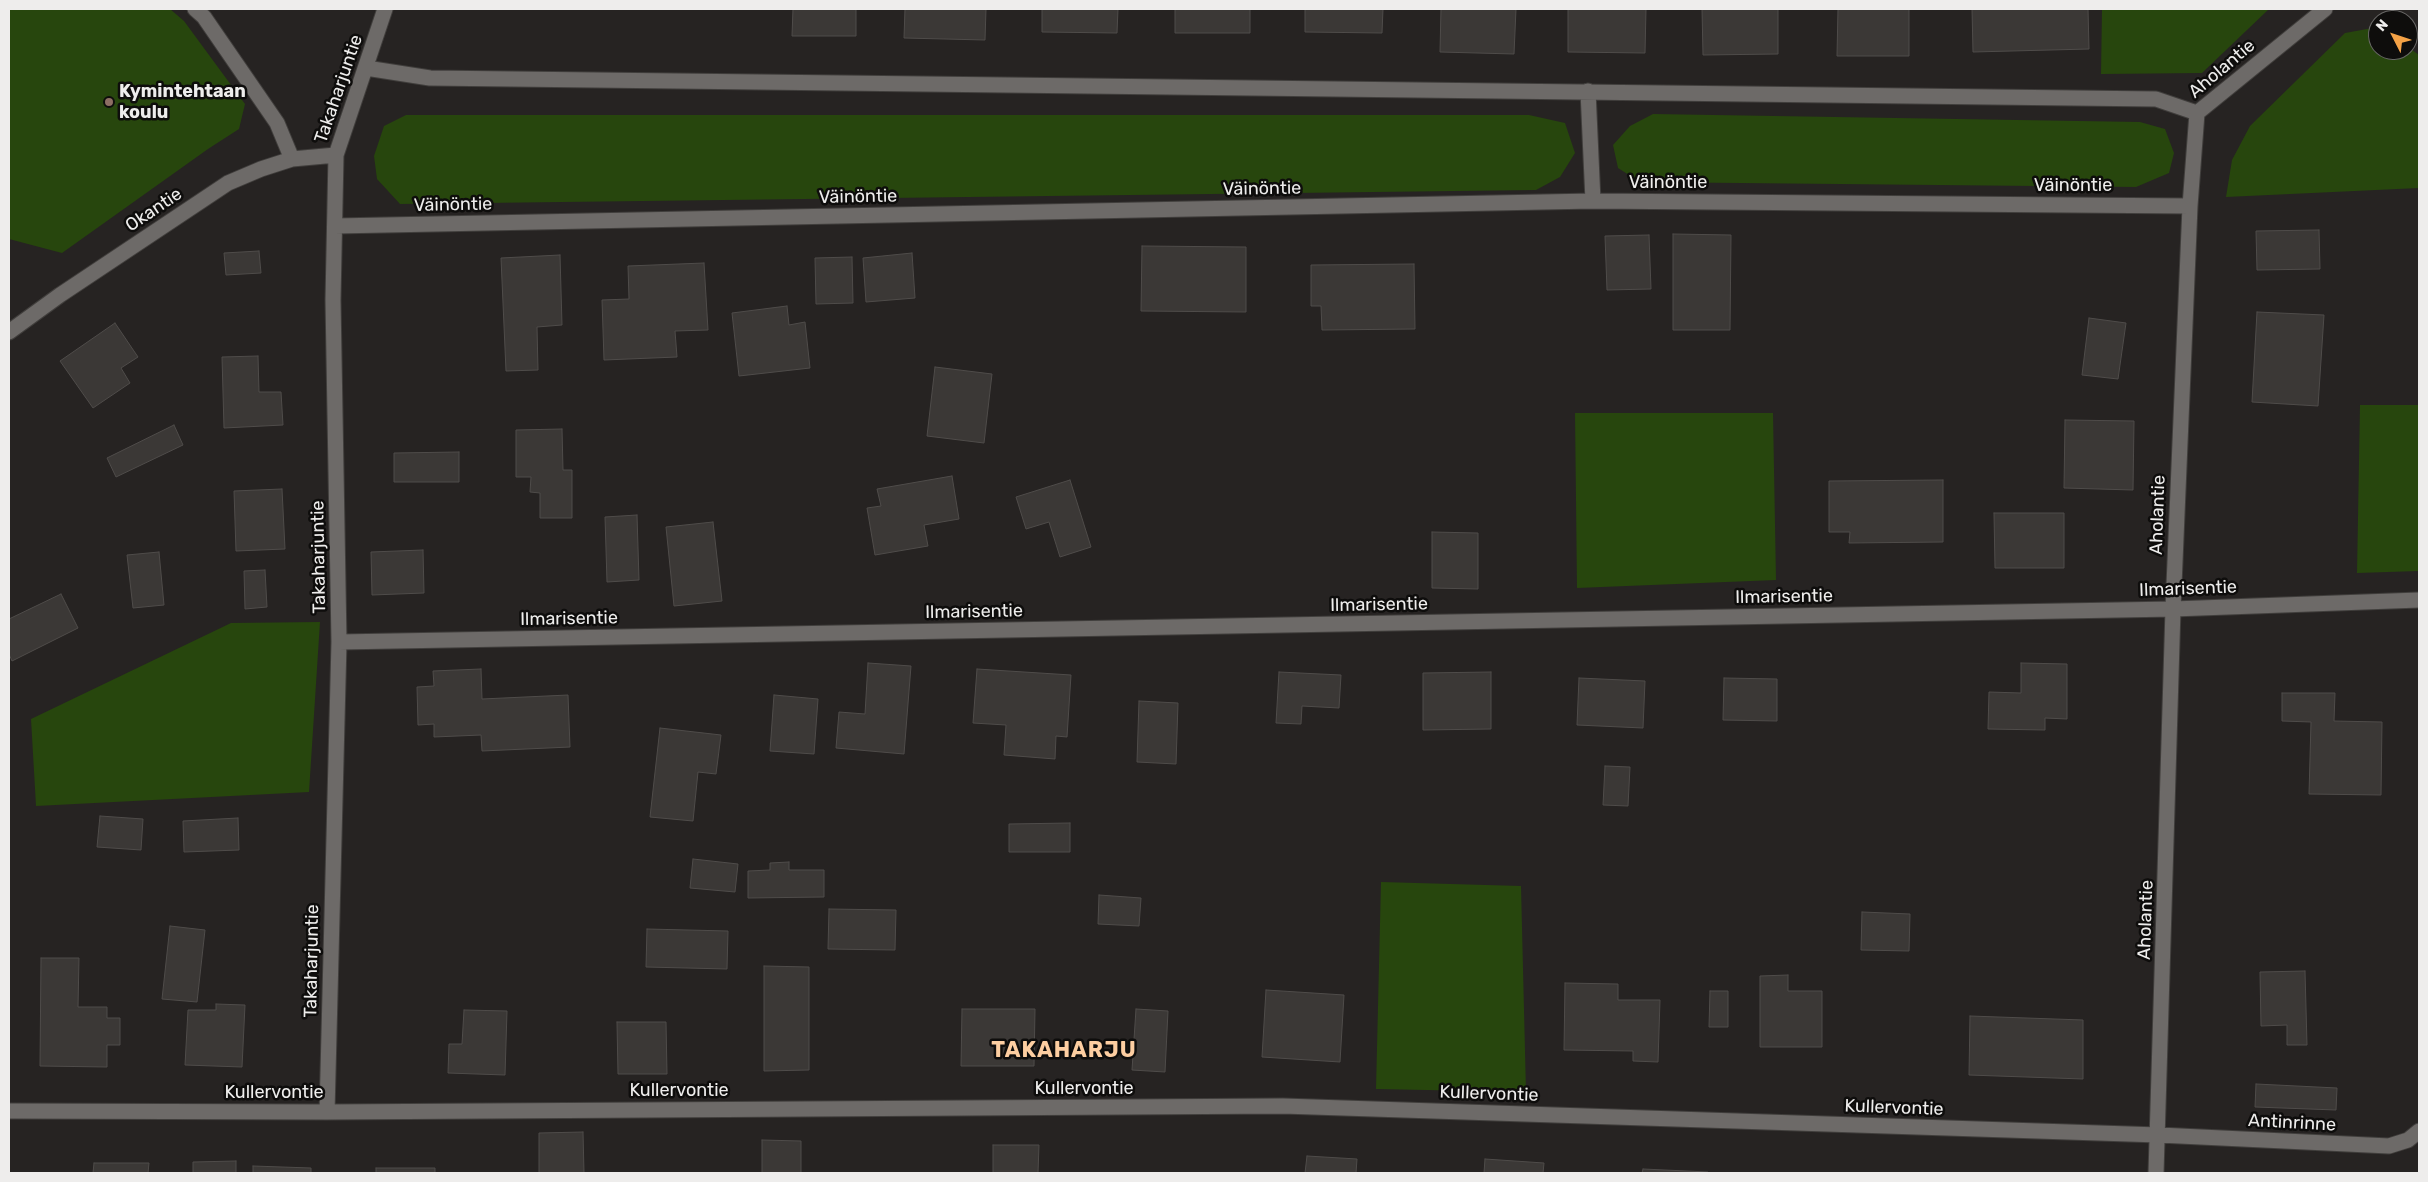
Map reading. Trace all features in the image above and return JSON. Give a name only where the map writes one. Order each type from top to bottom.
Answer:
[{"type":"street","points":[[195,9],[204,16],[277,123],[292,159]]},
{"type":"street","name":"Takaharjuntie","points":[[327,1112],[339,642],[333,300],[336,155],[386,9]]},
{"type":"street","name":"Aholantie","points":[[2156,1173],[2173,609],[2190,206],[2197,114],[2325,9]]},
{"type":"street","points":[[366,68],[430,78],[2156,99],[2197,114]]},
{"type":"street","points":[[1588,91],[1594,201]]},
{"type":"street","name":"Okantie","points":[[9,332],[60,295],[228,183],[261,169],[292,159],[336,155]]},
{"type":"street","name":"Väinöntie","points":[[336,226],[1594,201],[2190,206]]},
{"type":"street","name":"Ilmarisentie","points":[[339,642],[2173,609],[2419,600]]},
{"type":"street","name":"Kullervontie","points":[[9,1111],[327,1112],[1283,1106],[2158,1135]]},
{"type":"street","name":"Antinrinne","points":[[2158,1135],[2389,1146],[2408,1140],[2419,1131]]},
{"type":"green space","name":"Kymintehtaan koulu","points":[[9,9],[170,9],[184,21],[245,104],[239,129],[62,253],[9,239]]},
{"type":"green space","points":[[2102,9],[2269,9],[2202,73],[2101,74]]},
{"type":"green space","points":[[2368,29],[2368,60],[2418,60],[2419,55],[2419,188],[2226,197],[2232,160],[2250,126],[2345,33]]},
{"type":"green space","points":[[1653,114],[2140,122],[2165,129],[2174,153],[2169,173],[2136,187],[1640,182],[1618,168],[1613,145],[1630,126]]},
{"type":"green space","points":[[406,115],[1529,115],[1565,123],[1575,153],[1560,177],[1536,190],[400,204],[377,179],[374,156],[384,126]]},
{"type":"green space","points":[[2360,405],[2419,405],[2419,571],[2357,573]]},
{"type":"green space","points":[[1575,413],[1773,413],[1776,580],[1577,588]]},
{"type":"green space","points":[[320,622],[309,792],[36,806],[31,719],[231,623]]},
{"type":"green space","points":[[1381,882],[1521,886],[1526,1092],[1376,1089]]},
{"type":"building","points":[[793,9],[856,9],[856,36],[792,36]]},
{"type":"building","points":[[905,9],[986,9],[985,40],[904,38]]},
{"type":"building","points":[[1042,9],[1118,9],[1117,33],[1042,32]]},
{"type":"building","points":[[1175,9],[1250,9],[1250,33],[1175,33]]},
{"type":"building","points":[[1305,9],[1383,9],[1382,33],[1305,32]]},
{"type":"building","points":[[1441,9],[1516,9],[1514,54],[1440,52]]},
{"type":"building","points":[[1568,9],[1646,9],[1645,53],[1568,52]]},
{"type":"building","points":[[1702,9],[1778,9],[1778,54],[1703,55]]},
{"type":"building","points":[[1838,9],[1909,9],[1909,56],[1837,56]]},
{"type":"building","points":[[1972,9],[2088,9],[2089,49],[1973,52]]},
{"type":"building","points":[[2319,230],[2320,269],[2257,270],[2256,231]]},
{"type":"building","points":[[1673,234],[1731,235],[1730,330],[1673,330]]},
{"type":"building","points":[[1649,235],[1651,289],[1607,290],[1605,236]]},
{"type":"building","points":[[1142,246],[1246,247],[1246,312],[1141,311]]},
{"type":"building","points":[[259,251],[261,273],[226,275],[224,253]]},
{"type":"building","points":[[912,253],[915,298],[866,302],[863,258]]},
{"type":"building","points":[[560,255],[562,325],[537,327],[538,370],[506,371],[501,258]]},
{"type":"building","points":[[852,257],[853,303],[816,304],[815,258]]},
{"type":"building","points":[[704,263],[708,330],[675,331],[677,357],[604,360],[602,300],[629,299],[628,266]]},
{"type":"building","points":[[1414,264],[1415,329],[1322,330],[1321,306],[1311,306],[1311,265]]},
{"type":"building","points":[[787,306],[789,325],[805,322],[810,368],[739,376],[732,313]]},
{"type":"building","points":[[2257,312],[2324,315],[2318,406],[2252,402]]},
{"type":"building","points":[[2089,318],[2126,323],[2118,379],[2082,375]]},
{"type":"building","points":[[115,323],[138,357],[121,368],[130,383],[93,408],[60,361]]},
{"type":"building","points":[[258,356],[259,392],[281,392],[283,425],[224,428],[222,357]]},
{"type":"building","points":[[935,367],[992,374],[984,443],[927,436]]},
{"type":"building","points":[[2065,420],[2134,421],[2133,490],[2064,488]]},
{"type":"building","points":[[174,425],[183,445],[116,477],[107,458]]},
{"type":"building","points":[[562,429],[563,470],[572,470],[572,518],[540,518],[540,493],[530,492],[531,477],[516,477],[516,430]]},
{"type":"building","points":[[459,452],[459,482],[394,482],[394,453]]},
{"type":"building","points":[[952,476],[959,519],[924,525],[928,546],[875,555],[867,508],[881,506],[877,489]]},
{"type":"building","points":[[1070,480],[1091,547],[1060,557],[1049,522],[1026,529],[1016,497]]},
{"type":"building","points":[[1943,480],[1943,542],[1849,543],[1850,532],[1829,532],[1829,481]]},
{"type":"building","points":[[282,489],[285,549],[236,551],[234,491]]},
{"type":"building","points":[[1994,513],[2064,513],[2064,568],[1995,568]]},
{"type":"building","points":[[637,515],[639,580],[607,582],[605,517]]},
{"type":"building","points":[[713,522],[722,601],[674,606],[666,527]]},
{"type":"building","points":[[1432,532],[1478,533],[1478,589],[1432,588]]},
{"type":"building","points":[[423,550],[424,593],[372,595],[371,552]]},
{"type":"building","points":[[159,552],[164,605],[133,608],[127,555]]},
{"type":"building","points":[[265,570],[267,607],[245,609],[244,571]]},
{"type":"building","points":[[61,594],[78,628],[12,661],[9,654],[9,619]]},
{"type":"building","points":[[868,663],[911,666],[904,754],[836,748],[839,712],[865,714]]},
{"type":"building","points":[[2021,663],[2067,664],[2067,719],[2045,718],[2045,730],[1988,729],[1989,692],[2021,693]]},
{"type":"building","points":[[481,669],[482,699],[568,695],[570,747],[482,751],[481,735],[434,737],[434,724],[418,725],[417,687],[434,686],[433,671]]},
{"type":"building","points":[[977,669],[1071,675],[1067,737],[1056,736],[1055,759],[1004,755],[1006,725],[973,723]]},
{"type":"building","points":[[1279,672],[1341,675],[1339,708],[1302,706],[1301,724],[1276,723]]},
{"type":"building","points":[[1491,672],[1491,729],[1423,730],[1423,673]]},
{"type":"building","points":[[1579,678],[1645,681],[1643,728],[1577,725]]},
{"type":"building","points":[[1724,678],[1777,679],[1777,721],[1723,720]]},
{"type":"building","points":[[2282,693],[2335,693],[2334,721],[2382,722],[2381,795],[2309,794],[2311,722],[2282,721]]},
{"type":"building","points":[[774,695],[818,699],[814,754],[770,751]]},
{"type":"building","points":[[1139,701],[1178,703],[1176,764],[1137,762]]},
{"type":"building","points":[[660,728],[721,735],[716,774],[698,772],[693,821],[650,817]]},
{"type":"building","points":[[1605,766],[1630,767],[1628,806],[1603,805]]},
{"type":"building","points":[[100,816],[143,819],[141,850],[97,847]]},
{"type":"building","points":[[238,818],[239,850],[184,852],[183,821]]},
{"type":"building","points":[[1070,823],[1070,852],[1009,852],[1009,824]]},
{"type":"building","points":[[693,859],[738,864],[735,892],[690,888]]},
{"type":"building","points":[[789,862],[789,870],[824,870],[824,897],[748,898],[748,871],[770,870],[770,863]]},
{"type":"building","points":[[1099,895],[1141,898],[1139,926],[1098,924]]},
{"type":"building","points":[[829,909],[896,910],[895,950],[828,949]]},
{"type":"building","points":[[1862,912],[1910,914],[1909,951],[1861,950]]},
{"type":"building","points":[[170,926],[205,930],[197,1002],[162,999]]},
{"type":"building","points":[[647,929],[728,931],[727,969],[646,967]]},
{"type":"building","points":[[41,958],[79,958],[78,1007],[107,1007],[107,1018],[120,1018],[120,1045],[107,1045],[107,1067],[40,1066]]},
{"type":"building","points":[[764,966],[809,967],[809,1070],[764,1071]]},
{"type":"building","points":[[2305,971],[2307,1045],[2287,1045],[2287,1025],[2261,1026],[2260,972]]},
{"type":"building","points":[[1788,975],[1788,991],[1822,991],[1822,1047],[1760,1047],[1760,976]]},
{"type":"building","points":[[1565,983],[1618,984],[1618,1000],[1660,1000],[1658,1062],[1633,1061],[1633,1051],[1564,1050]]},
{"type":"building","points":[[1266,990],[1344,995],[1340,1062],[1262,1057]]},
{"type":"building","points":[[1710,991],[1728,991],[1728,1027],[1709,1027]]},
{"type":"building","points":[[216,1004],[245,1005],[242,1067],[185,1065],[188,1010],[216,1010]]},
{"type":"building","points":[[962,1009],[1035,1009],[1034,1066],[961,1066]]},
{"type":"building","points":[[1136,1009],[1168,1011],[1165,1072],[1132,1070]]},
{"type":"building","points":[[464,1010],[507,1011],[505,1075],[448,1073],[449,1044],[462,1044]]},
{"type":"building","points":[[1970,1016],[2083,1020],[2083,1079],[1969,1075]]},
{"type":"building","points":[[617,1022],[666,1022],[667,1074],[618,1074]]},
{"type":"building","points":[[2256,1084],[2337,1088],[2336,1110],[2255,1107]]},
{"type":"building","points":[[583,1132],[584,1173],[539,1173],[539,1133]]},
{"type":"building","points":[[762,1140],[801,1141],[801,1173],[762,1173]]},
{"type":"building","points":[[993,1145],[1039,1145],[1038,1173],[993,1173]]},
{"type":"building","points":[[1307,1156],[1357,1159],[1356,1173],[1305,1173]]},
{"type":"building","points":[[1485,1159],[1544,1163],[1543,1173],[1484,1173]]},
{"type":"building","points":[[236,1161],[236,1173],[193,1173],[193,1162]]},
{"type":"building","points":[[94,1163],[149,1163],[148,1173],[93,1173]]},
{"type":"building","points":[[253,1166],[311,1168],[311,1173],[253,1173]]},
{"type":"building","points":[[376,1168],[435,1168],[435,1173],[376,1173]]},
{"type":"building","points":[[1643,1169],[1708,1172],[1708,1173],[1642,1173]]},
{"type":"place","name":"Kymintehtaan koulu","points":[[109,102]]},
{"type":"district","name":"TAKAHARJU","points":[[1064,1051]]}]
